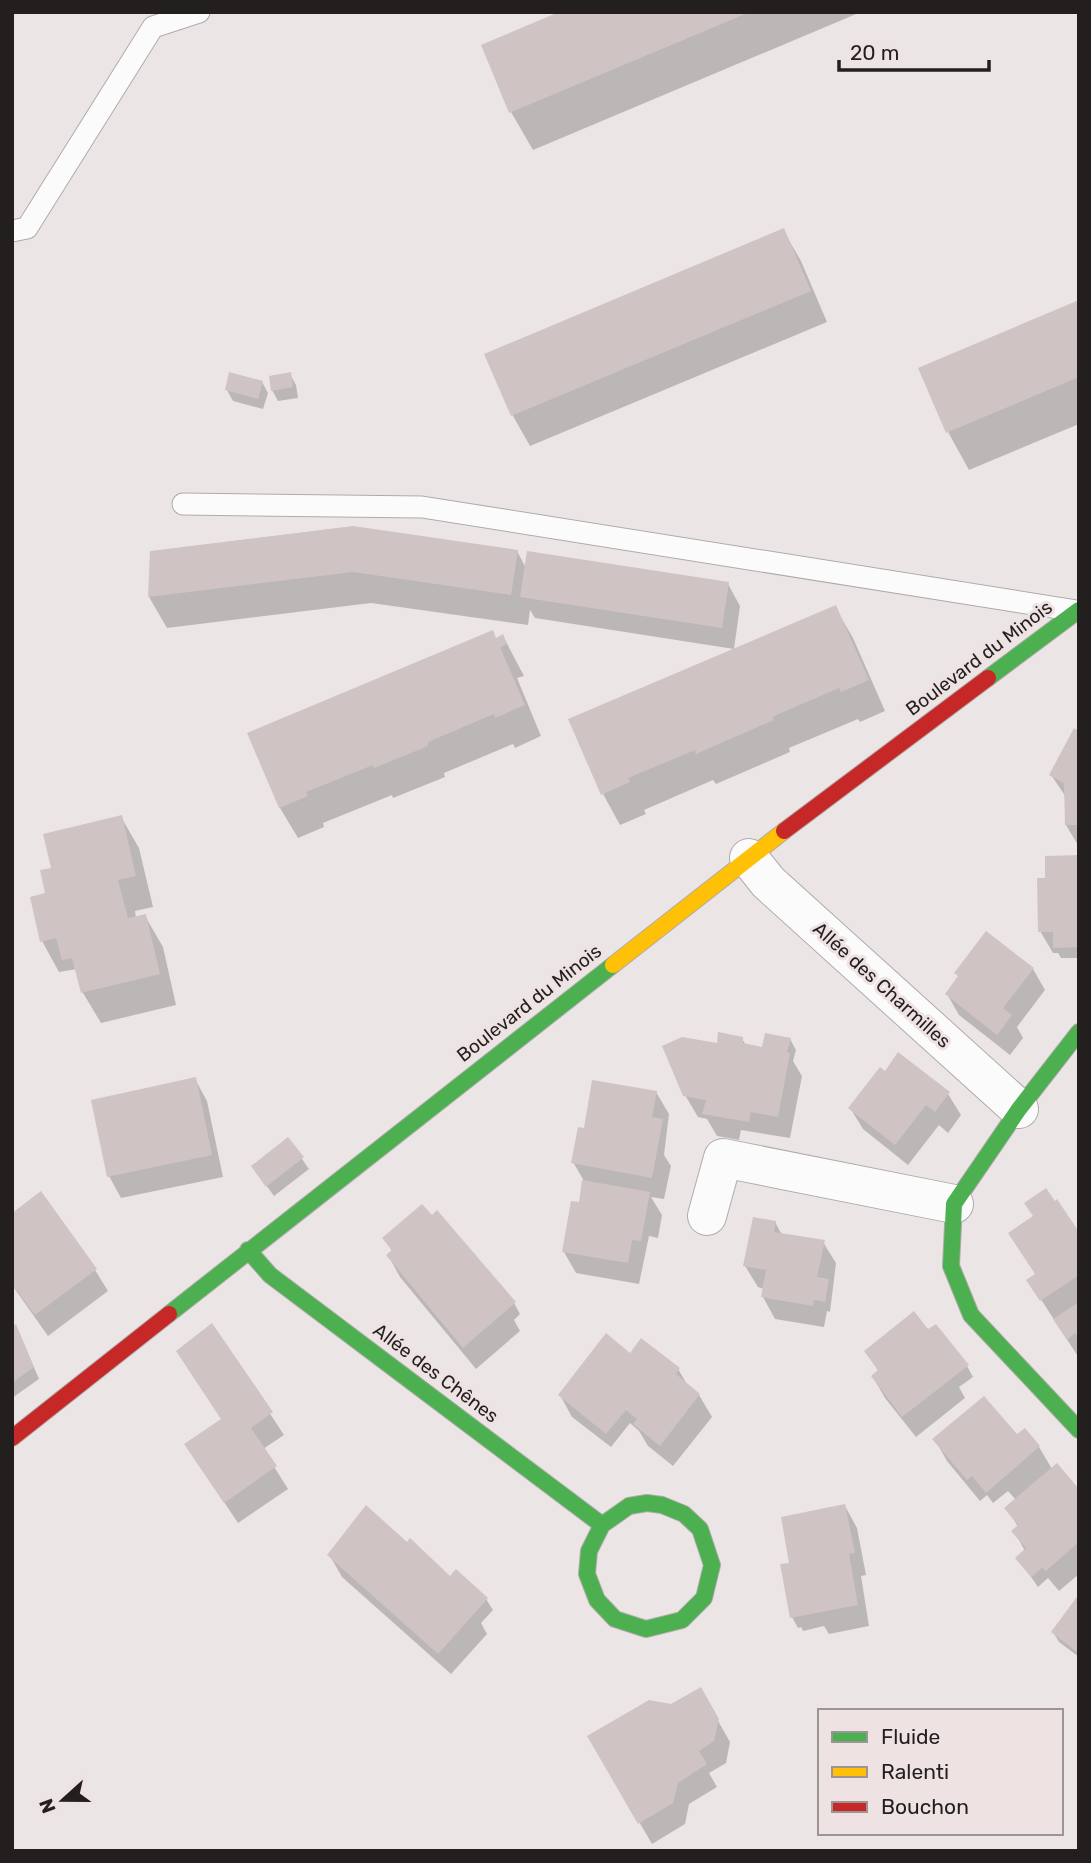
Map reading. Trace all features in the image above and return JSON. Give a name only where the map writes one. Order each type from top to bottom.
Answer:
[{"type":"street","name":"Boulevard du Minois","points":[[12,1438],[749,858],[1078,610]]},
{"type":"street","name":"Allée des Charmilles","points":[[749,858],[768,882],[1019,1109]]},
{"type":"street","points":[[1079,1032],[1019,1109],[954,1204],[951,1266],[971,1315],[1079,1430]]},
{"type":"street","points":[[707,1216],[723,1158],[954,1204]]},
{"type":"street","name":"Allée des Chênes","points":[[248,1250],[270,1275],[602,1525]]},
{"type":"street","points":[[647,1503],[662,1505],[684,1514],[700,1529],[712,1565],[704,1598],[682,1620],[646,1629],[615,1619],[597,1600],[587,1574],[589,1551],[602,1525],[629,1507],[647,1503]]},
{"type":"lane","points":[[12,231],[27,228],[153,27],[199,12]]},
{"type":"lane","points":[[183,504],[422,507],[1078,610]]},
{"type":"building","points":[[559,12],[750,12],[509,113],[481,45]]},
{"type":"building","points":[[784,228],[811,291],[511,416],[484,354]]},
{"type":"building","points":[[1079,300],[1079,377],[946,433],[918,368]]},
{"type":"building","points":[[229,372],[263,381],[258,399],[225,390]]},
{"type":"building","points":[[291,372],[293,387],[271,391],[269,376]]},
{"type":"building","points":[[353,526],[518,550],[511,595],[353,572],[148,597],[150,551]]},
{"type":"building","points":[[527,551],[729,582],[722,628],[520,597]]},
{"type":"building","points":[[836,605],[869,680],[841,692],[839,688],[696,754],[695,750],[628,778],[630,782],[601,795],[568,719]]},
{"type":"building","points":[[493,630],[496,638],[503,634],[507,644],[500,647],[525,705],[495,718],[494,714],[428,742],[428,746],[306,792],[308,796],[279,808],[247,733]]},
{"type":"building","points":[[1074,728],[1079,731],[1079,825],[1065,825],[1064,783],[1049,775]]},
{"type":"building","points":[[122,815],[136,876],[118,880],[128,918],[146,914],[160,974],[81,993],[72,958],[62,960],[56,938],[40,942],[30,897],[45,893],[40,870],[51,868],[43,834]]},
{"type":"building","points":[[1079,855],[1079,947],[1053,948],[1053,932],[1038,932],[1037,878],[1045,878],[1045,856]]},
{"type":"building","points":[[986,931],[1034,968],[1003,1008],[1012,1015],[997,1035],[945,994],[958,976],[954,973]]},
{"type":"building","points":[[718,1032],[743,1037],[743,1043],[762,1047],[765,1033],[791,1038],[778,1117],[751,1112],[749,1122],[702,1114],[706,1100],[683,1096],[662,1046],[682,1037],[717,1043]]},
{"type":"building","points":[[898,1052],[950,1092],[935,1112],[926,1105],[895,1145],[848,1108],[880,1067],[885,1071]]},
{"type":"building","points":[[196,1077],[212,1155],[107,1177],[91,1100]]},
{"type":"building","points":[[592,1080],[657,1091],[652,1117],[663,1119],[652,1178],[571,1163],[578,1127],[584,1128]]},
{"type":"building","points":[[288,1137],[304,1157],[266,1187],[251,1166]]},
{"type":"building","points":[[582,1180],[650,1192],[641,1241],[632,1240],[628,1263],[562,1252],[571,1201],[579,1202]]},
{"type":"building","points":[[1046,1188],[1055,1201],[1057,1199],[1079,1232],[1079,1275],[1040,1301],[1026,1280],[1035,1274],[1008,1233],[1033,1216],[1024,1203]]},
{"type":"building","points":[[41,1191],[97,1269],[35,1315],[12,1284],[12,1213]]},
{"type":"building","points":[[422,1204],[432,1215],[437,1210],[516,1302],[463,1348],[386,1255],[392,1250],[382,1238]]},
{"type":"building","points":[[753,1217],[776,1221],[774,1232],[825,1240],[817,1277],[829,1279],[825,1302],[814,1300],[813,1306],[761,1297],[766,1270],[743,1266]]},
{"type":"building","points":[[1079,1302],[1079,1339],[1075,1333],[1067,1340],[1053,1319]]},
{"type":"building","points":[[914,1311],[928,1329],[936,1324],[969,1365],[902,1417],[871,1376],[878,1370],[864,1351]]},
{"type":"building","points":[[212,1323],[273,1412],[251,1428],[277,1466],[224,1503],[184,1444],[221,1419],[176,1351]]},
{"type":"building","points":[[16,1324],[34,1367],[12,1383],[12,1327]]},
{"type":"building","points":[[606,1333],[630,1353],[641,1338],[680,1368],[676,1374],[700,1394],[660,1446],[633,1424],[637,1419],[626,1410],[606,1434],[558,1395]]},
{"type":"building","points":[[984,1396],[1017,1434],[1025,1428],[1040,1446],[986,1493],[972,1476],[967,1480],[932,1439]]},
{"type":"building","points":[[1057,1463],[1079,1489],[1079,1542],[1046,1571],[1042,1568],[1031,1577],[1015,1558],[1026,1548],[1011,1531],[1018,1525],[1004,1508]]},
{"type":"building","points":[[845,1504],[855,1553],[849,1554],[858,1605],[790,1618],[780,1564],[789,1563],[781,1517]]},
{"type":"building","points":[[366,1505],[407,1542],[410,1538],[450,1576],[456,1569],[488,1598],[438,1654],[327,1555]]},
{"type":"building","points":[[1079,1594],[1079,1650],[1077,1652],[1051,1632]]},
{"type":"building","points":[[701,1687],[719,1719],[714,1741],[699,1751],[707,1764],[678,1783],[673,1803],[638,1824],[587,1736],[649,1700],[671,1704]]},
{"type":"traffic: fast","points":[[988,678],[1079,610]]},
{"type":"traffic: fast","points":[[169,1314],[613,965]]},
{"type":"traffic: fast","points":[[1079,1032],[1019,1109],[954,1204],[951,1266],[971,1315],[1079,1430]]},
{"type":"traffic: fast","points":[[248,1250],[270,1275],[602,1525],[589,1551],[587,1574],[597,1600],[615,1619],[646,1629],[682,1620],[704,1598],[712,1565],[700,1529],[684,1514],[662,1505],[647,1503],[629,1506],[602,1525]]},
{"type":"traffic: slow","points":[[613,965],[784,831]]},
{"type":"traffic: jam","points":[[784,831],[988,678]]},
{"type":"traffic: jam","points":[[12,1438],[169,1314]]}]
